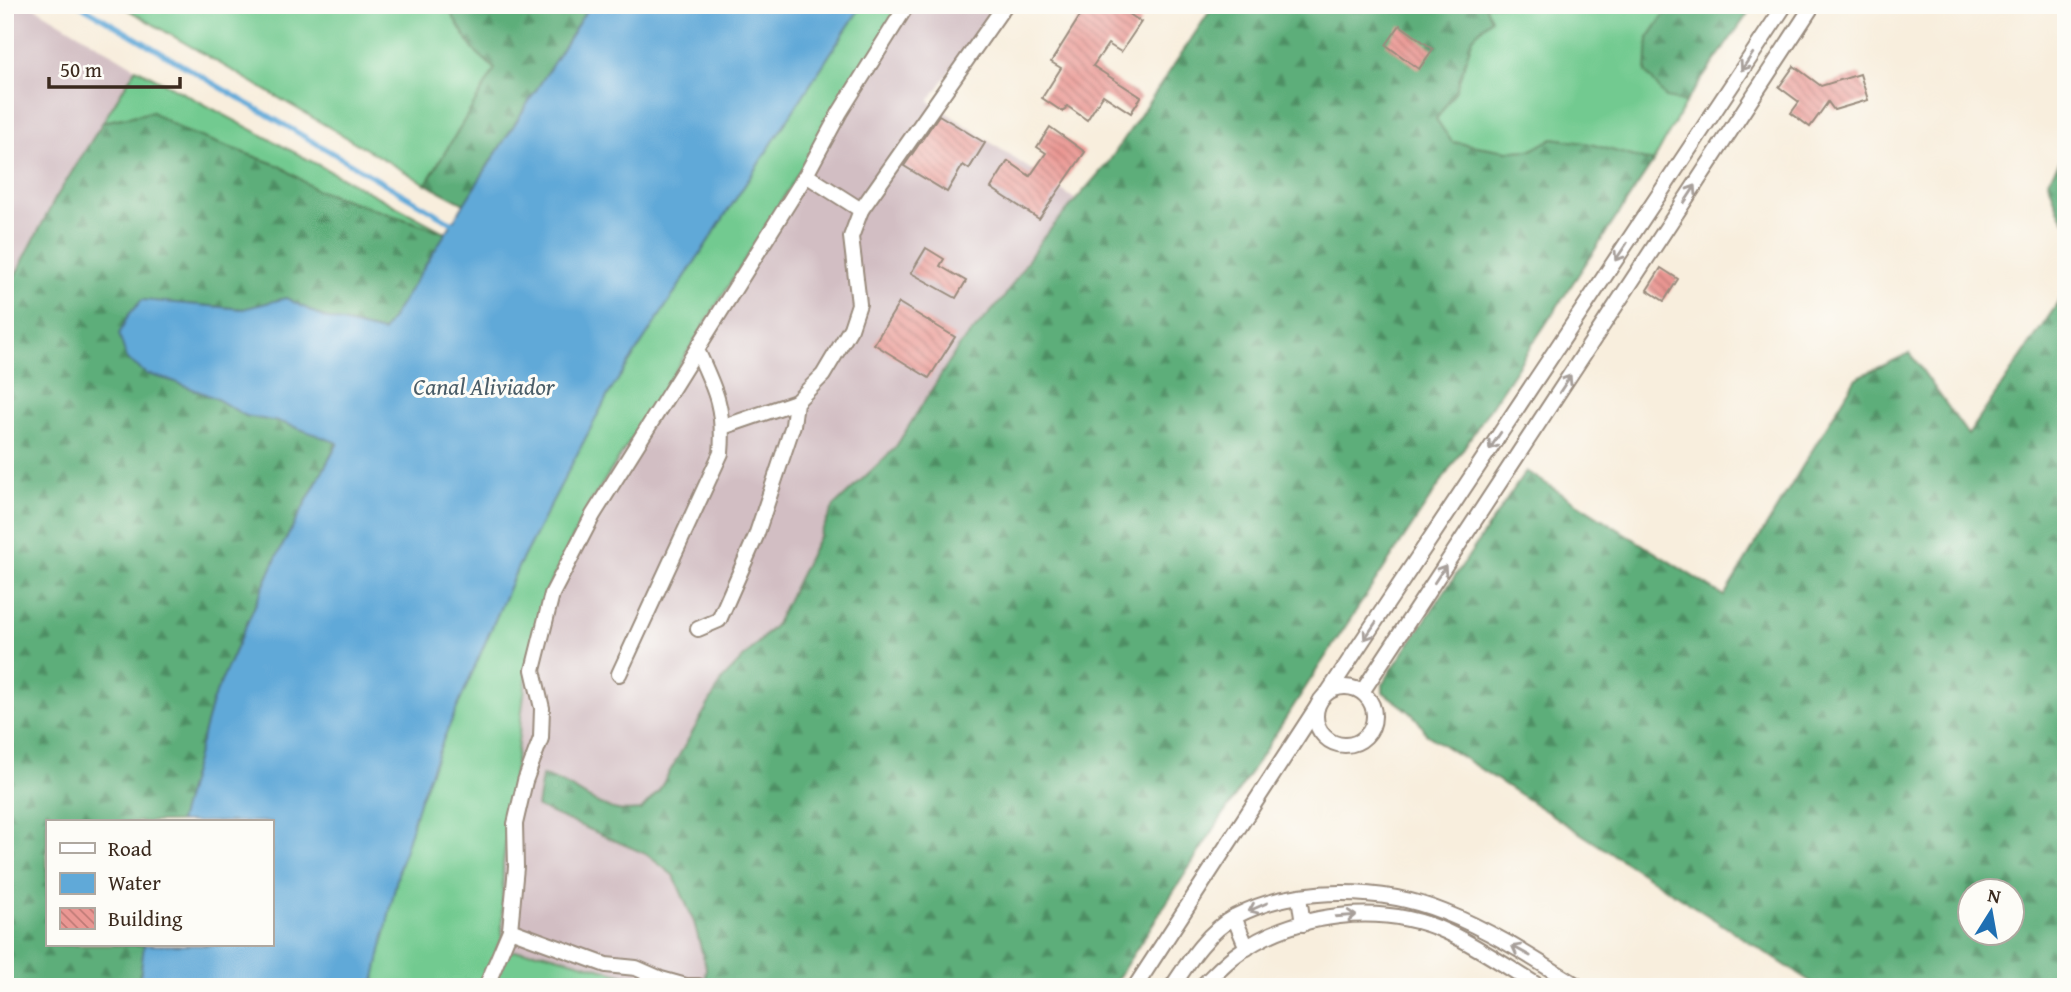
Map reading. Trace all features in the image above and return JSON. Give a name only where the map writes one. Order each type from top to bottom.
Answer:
[{"type":"street","points":[[486,987],[510,930],[516,867],[515,824],[525,781],[541,738],[542,708],[533,670],[552,594],[593,515],[806,175],[840,112],[907,5]]},
{"type":"street","points":[[723,427],[796,402],[823,375],[851,328],[859,304],[851,237],[861,210],[1005,5]]},
{"type":"street","points":[[1135,987],[1317,706],[1785,5]]},
{"type":"street","points":[[1362,692],[1813,5]]},
{"type":"street","points":[[806,175],[861,210]]},
{"type":"street","points":[[1602,280],[1624,294]]},
{"type":"street","points":[[619,674],[721,453],[723,427],[718,394],[697,350]]},
{"type":"street","points":[[698,629],[719,620],[756,536],[793,425],[796,402]]},
{"type":"street","points":[[1317,706],[1315,717],[1322,735],[1339,745],[1358,743],[1366,737],[1374,721],[1371,702],[1362,692],[1348,687],[1329,691]]},
{"type":"street","points":[[1172,987],[1205,941],[1234,917],[1270,901],[1321,893],[1384,896],[1441,911],[1482,929],[1579,987]]},
{"type":"street","points":[[1299,897],[1303,924]]},
{"type":"street","points":[[1201,987],[1236,954],[1271,934],[1322,918],[1369,915],[1407,919],[1447,932],[1540,987]]},
{"type":"street","points":[[1234,917],[1247,948]]},
{"type":"street","points":[[510,930],[606,965],[636,968],[661,979],[686,986],[699,986]]},
{"type":"shaded area","points":[[5,5],[31,5],[136,68],[55,199],[5,295]]},
{"type":"shaded area","points":[[903,5],[996,5],[929,101],[1076,200],[1041,240],[1003,299],[959,346],[895,448],[834,506],[776,624],[723,680],[658,792],[641,810],[619,811],[587,798],[557,779],[537,807],[646,854],[674,876],[694,922],[706,967],[705,987],[667,987],[589,965],[508,951],[502,940],[503,864],[527,670],[546,593],[588,506],[688,351]]},
{"type":"green space","points":[[120,5],[446,5],[473,49],[495,69],[426,184]]},
{"type":"green space","points":[[446,5],[590,5],[464,204],[426,184],[495,69],[473,49]]},
{"type":"green space","points":[[862,5],[903,5],[688,351],[588,506],[546,593],[527,670],[503,864],[502,940],[508,951],[542,952],[667,987],[373,987],[399,869],[419,802],[517,569],[608,395]]},
{"type":"green space","points":[[1214,5],[1485,5],[1491,19],[1473,37],[1456,90],[1436,119],[1452,142],[1507,151],[1532,150],[1553,138],[1590,144],[1653,162],[1320,665],[1112,987],[705,987],[706,967],[694,922],[674,876],[646,854],[537,807],[542,776],[621,811],[641,810],[658,792],[723,679],[776,624],[834,506],[895,448],[959,346],[1003,299],[1041,240],[1108,163]]},
{"type":"green space","points":[[1485,5],[1671,5],[1648,38],[1666,97],[1686,102],[1653,162],[1590,144],[1553,138],[1532,150],[1507,151],[1452,142],[1436,120],[1456,90],[1473,37],[1491,19]]},
{"type":"green space","points":[[1671,5],[1754,5],[1686,102],[1666,98],[1646,72],[1648,38]]},
{"type":"green space","points":[[136,68],[446,233],[316,190],[280,166],[184,131],[152,112],[103,122]]},
{"type":"green space","points":[[152,112],[184,131],[280,166],[316,190],[446,233],[383,332],[325,318],[286,298],[244,309],[142,300],[147,374],[215,398],[246,416],[284,423],[338,442],[277,556],[212,702],[180,820],[46,820],[46,946],[144,946],[139,987],[5,987],[5,295],[55,199],[103,122]]},
{"type":"green space","points":[[2066,152],[2066,222],[2058,210],[2048,180]]},
{"type":"green space","points":[[2066,285],[2066,987],[1819,987],[1426,734],[1413,715],[1383,692],[1386,678],[1526,471],[1724,596],[1856,378],[1910,353],[1968,435],[2064,294]]},
{"type":"water","name":"Canal Aliviador","points":[[590,5],[862,5],[608,395],[517,569],[419,802],[399,869],[373,987],[139,987],[144,946],[273,946],[273,820],[180,820],[212,702],[277,556],[338,443],[284,423],[246,416],[215,398],[147,374],[127,359],[119,334],[129,314],[142,300],[243,309],[286,298],[325,318],[383,332]]},
{"type":"building","points":[[1087,5],[1116,5],[1141,22],[1121,52],[1108,44],[1093,66],[1141,97],[1131,113],[1103,95],[1087,120],[1067,106],[1063,112],[1042,98],[1061,68],[1051,62]]},
{"type":"building","points":[[1400,25],[1433,49],[1419,69],[1386,45]]},
{"type":"building","points":[[1794,66],[1821,86],[1860,74],[1868,100],[1834,110],[1828,102],[1810,127],[1791,113],[1799,102],[1779,87]]},
{"type":"building","points":[[939,115],[985,143],[969,169],[963,165],[947,192],[904,166]]},
{"type":"building","points":[[1050,127],[1085,152],[1039,219],[991,188],[1008,161],[1030,176],[1046,153],[1037,147]]},
{"type":"building","points":[[926,248],[944,259],[940,266],[966,281],[956,298],[911,273]]},
{"type":"building","points":[[1661,268],[1678,279],[1664,301],[1647,290]]},
{"type":"building","points":[[899,303],[955,337],[929,378],[874,344]]},
{"type":"waterway","points":[[80,5],[452,223]]}]
